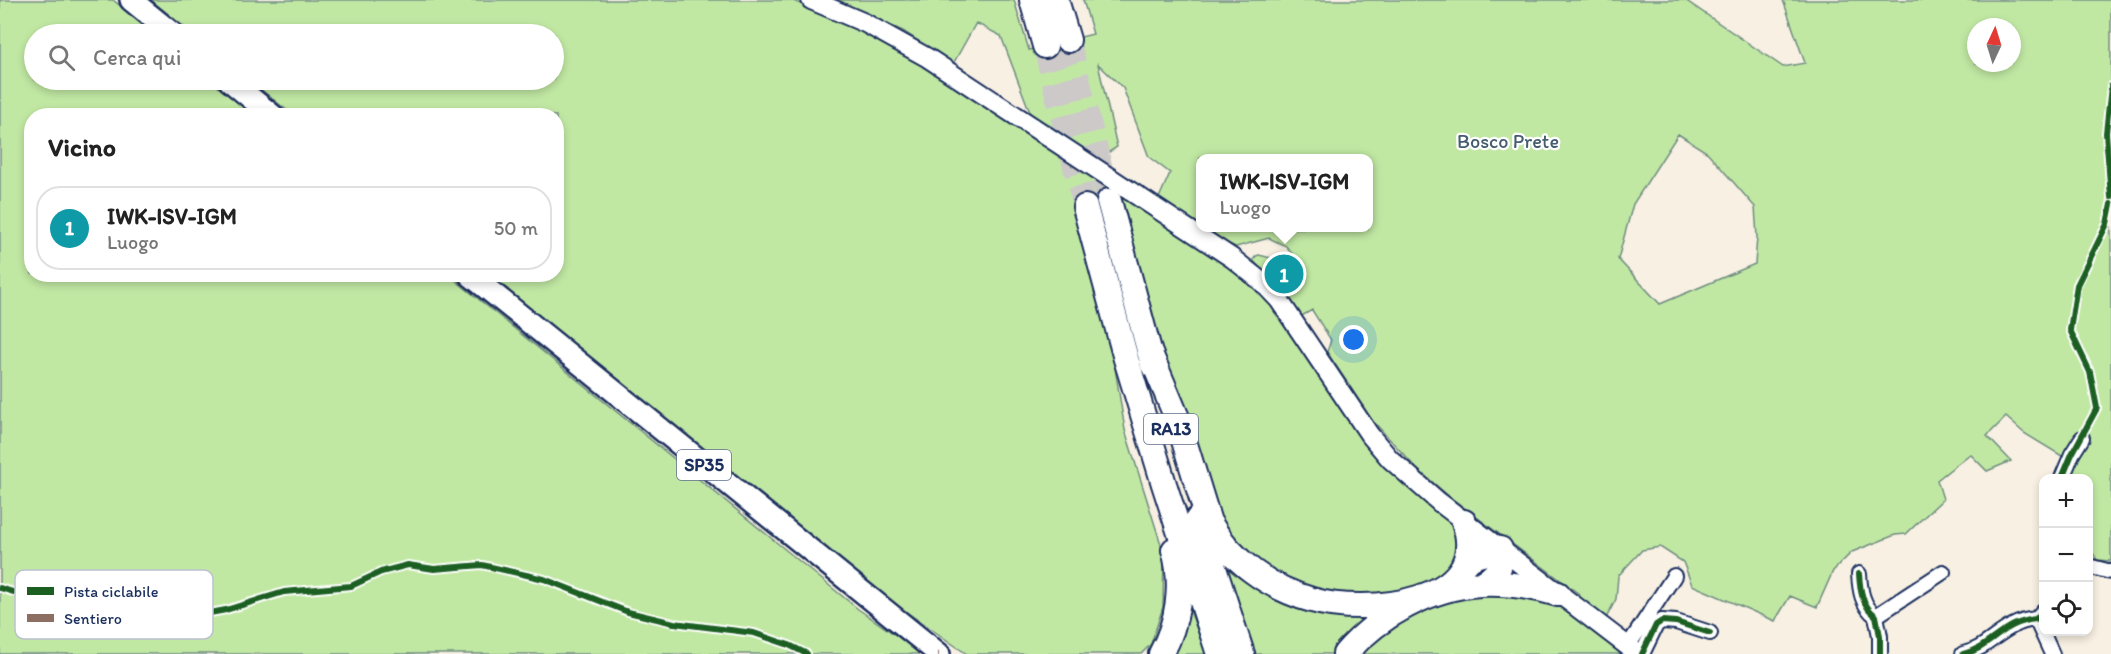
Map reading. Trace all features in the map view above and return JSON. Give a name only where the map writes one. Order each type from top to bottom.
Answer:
[{"type":"highway","points":[[1032,0],[1057,43],[1056,0]]},
{"type":"highway","name":"RA13","points":[[1109,201],[1137,355],[1164,484],[1219,654]]},
{"type":"highway","name":"RA13","points":[[1085,207],[1137,355],[1185,476],[1242,654]]},
{"type":"highway","points":[[1137,355],[1176,418],[1209,522],[1240,561],[1266,581],[1314,601],[1338,605],[1363,606],[1400,603],[1481,584],[1534,588],[1558,594]]},
{"type":"highway","points":[[1137,355],[1141,436],[1177,560],[1178,604],[1171,632],[1161,654]]},
{"type":"highway","points":[[1464,522],[1469,545],[1466,562]]},
{"type":"highway","points":[[1345,654],[1388,617],[1450,582],[1466,562],[1475,556],[1500,549],[1502,560],[1498,572],[1493,578],[1481,584]]},
{"type":"main road","points":[[131,0],[161,24]]},
{"type":"main road","points":[[812,0],[865,23],[928,58],[1232,258],[1262,282],[1279,300],[1368,434],[1414,482],[1558,594],[1636,651]]},
{"type":"main road","points":[[241,90],[263,108]]},
{"type":"main road","name":"SP35","points":[[479,282],[939,654]]},
{"type":"street","points":[[2064,474],[2082,438]]},
{"type":"street","points":[[2093,567],[2111,572]]},
{"type":"street","points":[[1876,616],[1943,572]]},
{"type":"street","points":[[1859,574],[1864,604],[1876,616],[1880,636],[1880,654]]},
{"type":"street","points":[[1636,651],[1674,576]]},
{"type":"street","points":[[1963,654],[1976,650],[2006,628],[2039,614]]},
{"type":"street","points":[[1636,651],[1656,625],[1662,621],[1676,622],[1710,633]]},
{"type":"street","points":[[2047,636],[2052,654]]},
{"type":"green space","points":[[0,0],[113,0],[143,24],[24,24],[24,90],[223,90],[245,108],[24,108],[24,282],[458,282],[858,609],[923,654],[0,654]]},
{"type":"green space","points":[[151,0],[791,0],[881,38],[1226,261],[1269,298],[1459,533],[1453,567],[1419,589],[1364,599],[1284,582],[1224,534],[1171,381],[1117,199],[1073,210],[1114,362],[1125,430],[1164,554],[1163,607],[1151,644],[1141,654],[967,654],[895,604],[498,282],[564,282],[564,108],[284,108],[262,90],[564,90],[564,24],[181,24]]},
{"type":"green space","name":"Bosco Prete","points":[[831,0],[1014,0],[1029,50],[1093,34],[1083,0],[1685,0],[1783,67],[1805,63],[1783,0],[2111,0],[2111,561],[2097,560],[2093,553],[2093,474],[2066,474],[2062,456],[2024,433],[2006,417],[1987,436],[2011,461],[1987,471],[1970,454],[1937,480],[1943,499],[1906,534],[1895,535],[1852,552],[1833,571],[1817,607],[1790,596],[1775,621],[1692,585],[1683,562],[1660,547],[1642,550],[1618,576],[1616,599],[1605,620],[1581,601],[1579,594],[1450,497],[1417,469],[1372,420],[1327,352],[1331,340],[1312,310],[1300,317],[1283,293],[1253,260],[1259,255],[1287,262],[1293,255],[1286,246],[1269,238],[1236,247],[1208,232],[1373,232],[1373,154],[1196,154],[1196,223],[1159,198],[1170,173],[1149,157],[1123,88],[1098,64],[1117,147],[1106,154],[1092,155],[1031,115],[1001,36],[976,23],[953,64],[903,31]],"holes":[[[1678,134],[1708,153],[1755,207],[1757,237],[1755,264],[1660,304],[1618,259],[1633,204]]]},
{"type":"green space","points":[[1225,562],[1371,612],[1335,654],[1256,654]]},
{"type":"green space","points":[[1488,592],[1553,600],[1625,654],[1355,654],[1393,623],[1450,599]]},
{"type":"green space","points":[[1185,597],[1206,654],[1169,654]]},
{"type":"tunnel","points":[[1068,40],[1109,201]]},
{"type":"tunnel","points":[[1045,46],[1085,207]]},
{"type":"cycle path","points":[[2111,86],[2106,133],[2111,197]]},
{"type":"cycle path","points":[[2064,474],[2097,408],[2090,372],[2070,330],[2077,285],[2107,224],[2111,204]]},
{"type":"cycle path","points":[[213,612],[284,592],[351,586],[381,572],[408,565],[434,569],[482,565],[544,579],[628,612],[674,623],[754,633],[807,654]]},
{"type":"cycle path","points":[[1859,574],[1865,603],[1876,616],[1880,636],[1880,654]]},
{"type":"cycle path","points":[[0,588],[15,593]]},
{"type":"cycle path","points":[[1963,654],[1981,647],[2014,625],[2036,619],[2039,616]]},
{"type":"cycle path","points":[[1642,654],[1656,625],[1662,621],[1676,622],[1710,633]]},
{"type":"place","name":"IWK-ISV-IGM","points":[[1284,274]]}]
